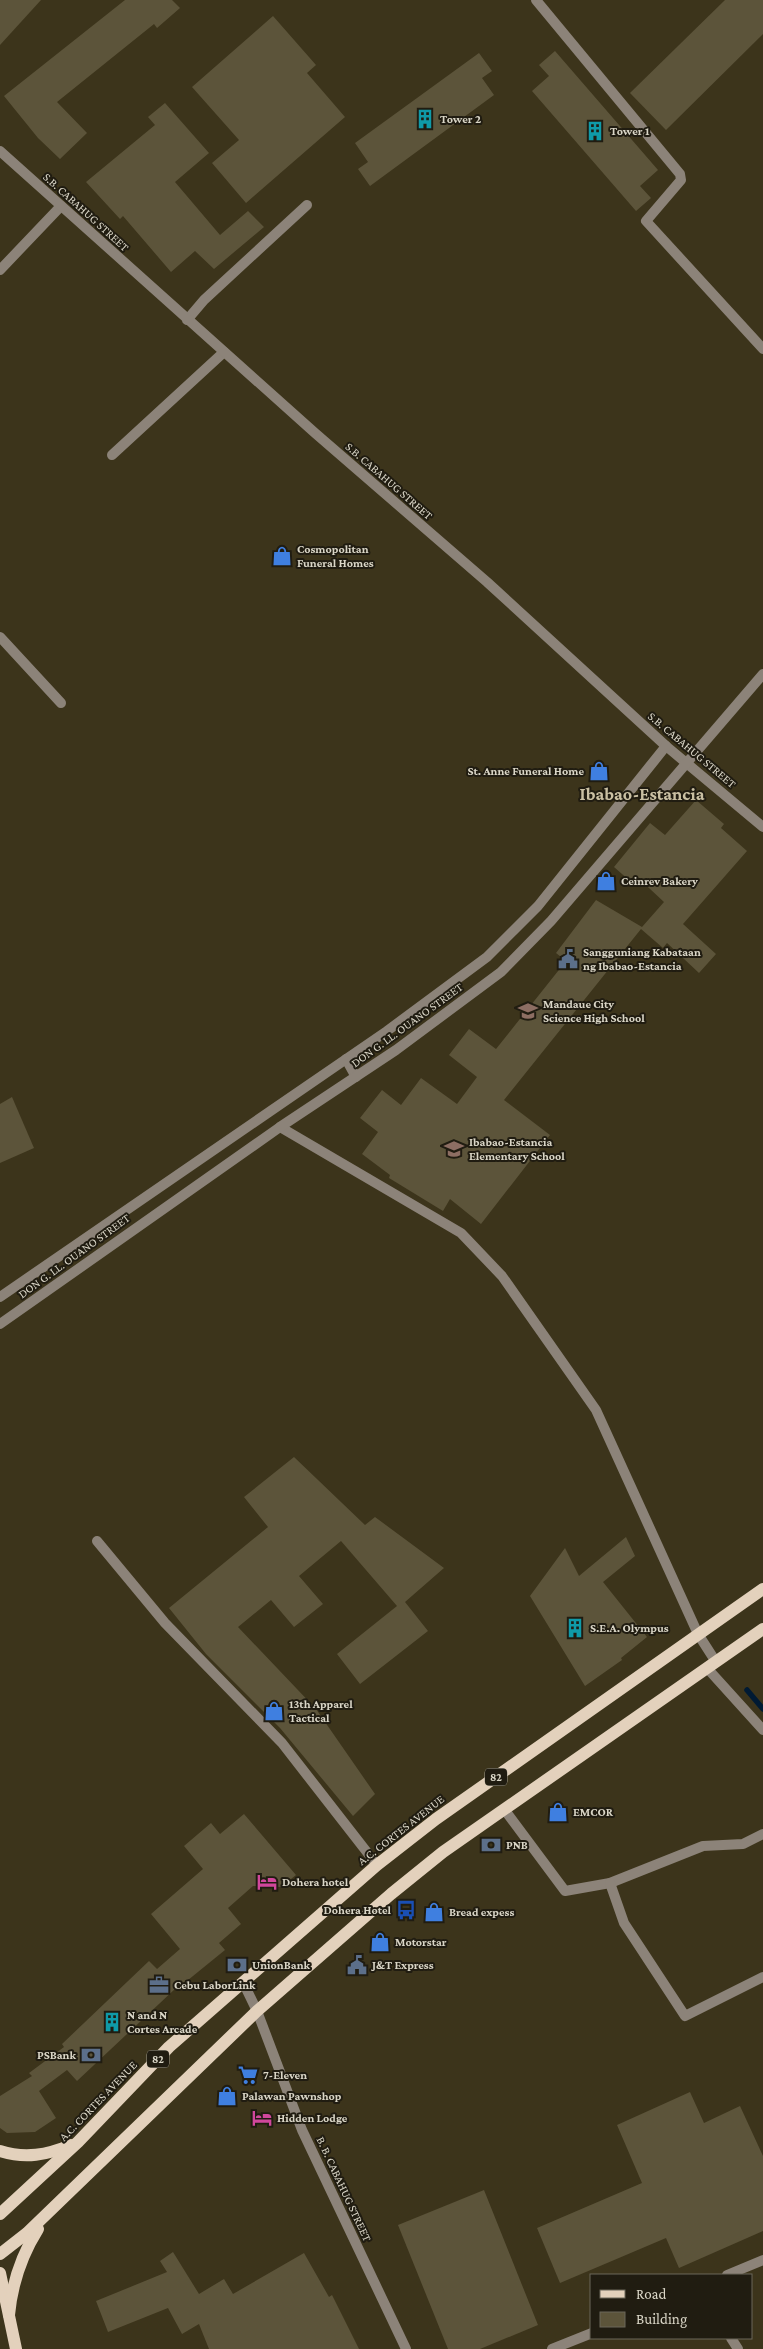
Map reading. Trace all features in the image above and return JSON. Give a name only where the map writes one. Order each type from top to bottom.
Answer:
[{"type":"main road","name":"A.C. CORTES AVENUE","points":[[0,2214],[78,2142],[169,2047],[378,1865],[436,1819],[763,1589]]},
{"type":"main road","name":"82","points":[[0,2254],[28,2234],[257,2011],[390,1894],[443,1852],[763,1629]]},
{"type":"main road","points":[[0,2151],[20,2156],[35,2155],[56,2151],[78,2142]]},
{"type":"main road","points":[[4,2315],[20,2264],[30,2241],[50,2212]]},
{"type":"main road","points":[[0,2273],[4,2315],[12,2328],[16,2349]]},
{"type":"street","points":[[536,0],[680,174],[681,180],[648,216],[646,221],[763,349]]},
{"type":"street","name":"S.B. CABAHUG STREET","points":[[0,151],[187,320],[487,582],[666,746],[763,827]]},
{"type":"street","points":[[187,320],[204,300],[307,205]]},
{"type":"street","points":[[0,270],[61,206]]},
{"type":"street","points":[[112,455],[224,352]]},
{"type":"street","points":[[0,637],[61,703]]},
{"type":"street","name":"DON G. LL. OUANO STREET","points":[[0,1324],[143,1222],[356,1077],[501,972],[551,921],[763,674]]},
{"type":"street","name":"DON G. LL. OUANO STREET","points":[[0,1298],[346,1060],[487,957],[538,906],[666,746]]},
{"type":"street","points":[[538,906],[551,921]]},
{"type":"street","points":[[346,1060],[356,1077]]},
{"type":"street","points":[[280,1127],[461,1233],[502,1276],[596,1410],[712,1665],[763,1730]]},
{"type":"street","points":[[132,1207],[143,1222]]},
{"type":"street","points":[[96,1541],[165,1623],[282,1743],[378,1865]]},
{"type":"street","points":[[504,1809],[565,1891],[610,1883],[703,1846],[743,1844],[763,1834]]},
{"type":"street","points":[[610,1883],[624,1923],[685,2016],[763,1977]]},
{"type":"street","name":"B. B. CABAHUG STREET","points":[[243,1982],[257,2011],[302,2130],[406,2349]]},
{"type":"street","points":[[729,2274],[763,2260]]},
{"type":"street","points":[[552,2349],[590,2334]]},
{"type":"building","points":[[0,0],[41,0],[0,45]]},
{"type":"building","points":[[125,0],[172,0],[180,8],[157,28],[154,24],[57,102],[87,133],[60,159],[38,138],[4,96]]},
{"type":"building","points":[[725,0],[763,0],[763,34],[666,130],[630,93]]},
{"type":"building","points":[[273,16],[316,65],[307,73],[345,117],[246,203],[212,163],[239,140],[192,87]]},
{"type":"building","name":"Tower 1","points":[[555,51],[658,170],[640,186],[651,198],[636,211],[532,91],[549,76],[539,65]]},
{"type":"building","name":"Tower 2","points":[[479,53],[492,71],[482,78],[494,95],[370,186],[358,169],[368,162],[355,143]]},
{"type":"building","points":[[165,103],[209,153],[175,182],[220,235],[248,211],[264,227],[214,269],[195,251],[171,272],[123,216],[120,219],[86,182],[155,125],[148,117]]},
{"type":"building","points":[[696,800],[724,824],[721,828],[747,851],[683,924],[716,954],[699,973],[667,943],[663,948],[641,929],[504,1100],[550,1135],[481,1224],[450,1199],[443,1211],[389,1178],[390,1175],[362,1154],[378,1132],[360,1118],[382,1090],[401,1105],[421,1078],[457,1104],[477,1077],[449,1055],[469,1029],[496,1049],[566,961],[556,953],[596,900],[642,927],[664,902],[635,875],[630,881],[614,867],[650,823],[665,835]]},
{"type":"building","points":[[12,1097],[34,1148],[0,1163],[0,1104]]},
{"type":"building","points":[[294,1457],[365,1525],[375,1517],[444,1568],[405,1602],[428,1631],[360,1684],[337,1654],[397,1606],[341,1541],[299,1576],[323,1604],[294,1627],[271,1600],[238,1627],[316,1709],[375,1794],[353,1816],[280,1728],[206,1654],[169,1608],[268,1527],[244,1497]]},
{"type":"building","points":[[626,1537],[635,1556],[603,1582],[647,1637],[621,1658],[622,1660],[585,1686],[530,1596],[565,1548],[579,1576]]},
{"type":"building","points":[[244,1814],[296,1875],[281,1887],[253,1886],[228,1908],[241,1924],[219,1943],[225,1950],[176,1988],[77,2081],[67,2070],[39,2091],[56,2118],[35,2132],[7,2133],[0,2128],[0,2096],[32,2076],[29,2073],[64,2047],[62,2044],[149,1961],[157,1969],[180,1949],[151,1914],[203,1869],[184,1846],[211,1823],[220,1834]]},
{"type":"building","points":[[690,2092],[704,2123],[740,2106],[763,2156],[763,2231],[679,2268],[666,2238],[560,2283],[537,2228],[642,2183],[617,2125]]},
{"type":"building","points":[[484,2190],[538,2325],[480,2349],[448,2349],[398,2225]]},
{"type":"building","points":[[173,2252],[199,2294],[224,2279],[233,2294],[304,2253],[329,2297],[332,2295],[359,2349],[209,2349],[199,2324],[182,2334],[168,2308],[108,2332],[96,2301],[167,2272],[160,2261]]},
{"type":"waterway","points":[[747,1690],[763,1709]]},
{"type":"place","name":"Tower 2","points":[[425,119]]},
{"type":"place","name":"Tower 1","points":[[595,131]]},
{"type":"place","name":"Cosmopolitan Funeral Homes","points":[[282,556]]},
{"type":"place","name":"St. Anne Funeral Home","points":[[599,771]]},
{"type":"place","name":"Ceinrev Bakery","points":[[606,881]]},
{"type":"place","name":"Sangguniang Kabataan ng Ibabao-Estancia","points":[[568,959]]},
{"type":"place","name":"Mandaue City Science High School","points":[[528,1011]]},
{"type":"place","name":"Ibabao-Estancia Elementary School","points":[[454,1149]]},
{"type":"place","name":"S.E.A. Olympus","points":[[575,1628]]},
{"type":"place","name":"13th Apparel Tactical","points":[[274,1711]]},
{"type":"place","name":"EMCOR","points":[[558,1812]]},
{"type":"place","name":"PNB","points":[[491,1845]]},
{"type":"place","name":"Dohera hotel","points":[[267,1882]]},
{"type":"place","name":"Dohera Hotel","points":[[406,1910]]},
{"type":"place","name":"Bread expess","points":[[434,1912]]},
{"type":"place","name":"Motorstar","points":[[380,1942]]},
{"type":"place","name":"UnionBank","points":[[237,1965]]},
{"type":"place","name":"J&T Express","points":[[357,1965]]},
{"type":"place","name":"Cebu LaborLink","points":[[159,1985]]},
{"type":"place","name":"N and N Cortes Arcade","points":[[112,2022]]},
{"type":"place","name":"PSBank","points":[[91,2055]]},
{"type":"place","name":"7-Eleven","points":[[248,2075]]},
{"type":"place","name":"Palawan Pawnshop","points":[[227,2096]]},
{"type":"place","name":"Hidden Lodge","points":[[262,2118]]},
{"type":"district","name":"Ibabao-Estancia","points":[[642,794]]}]
